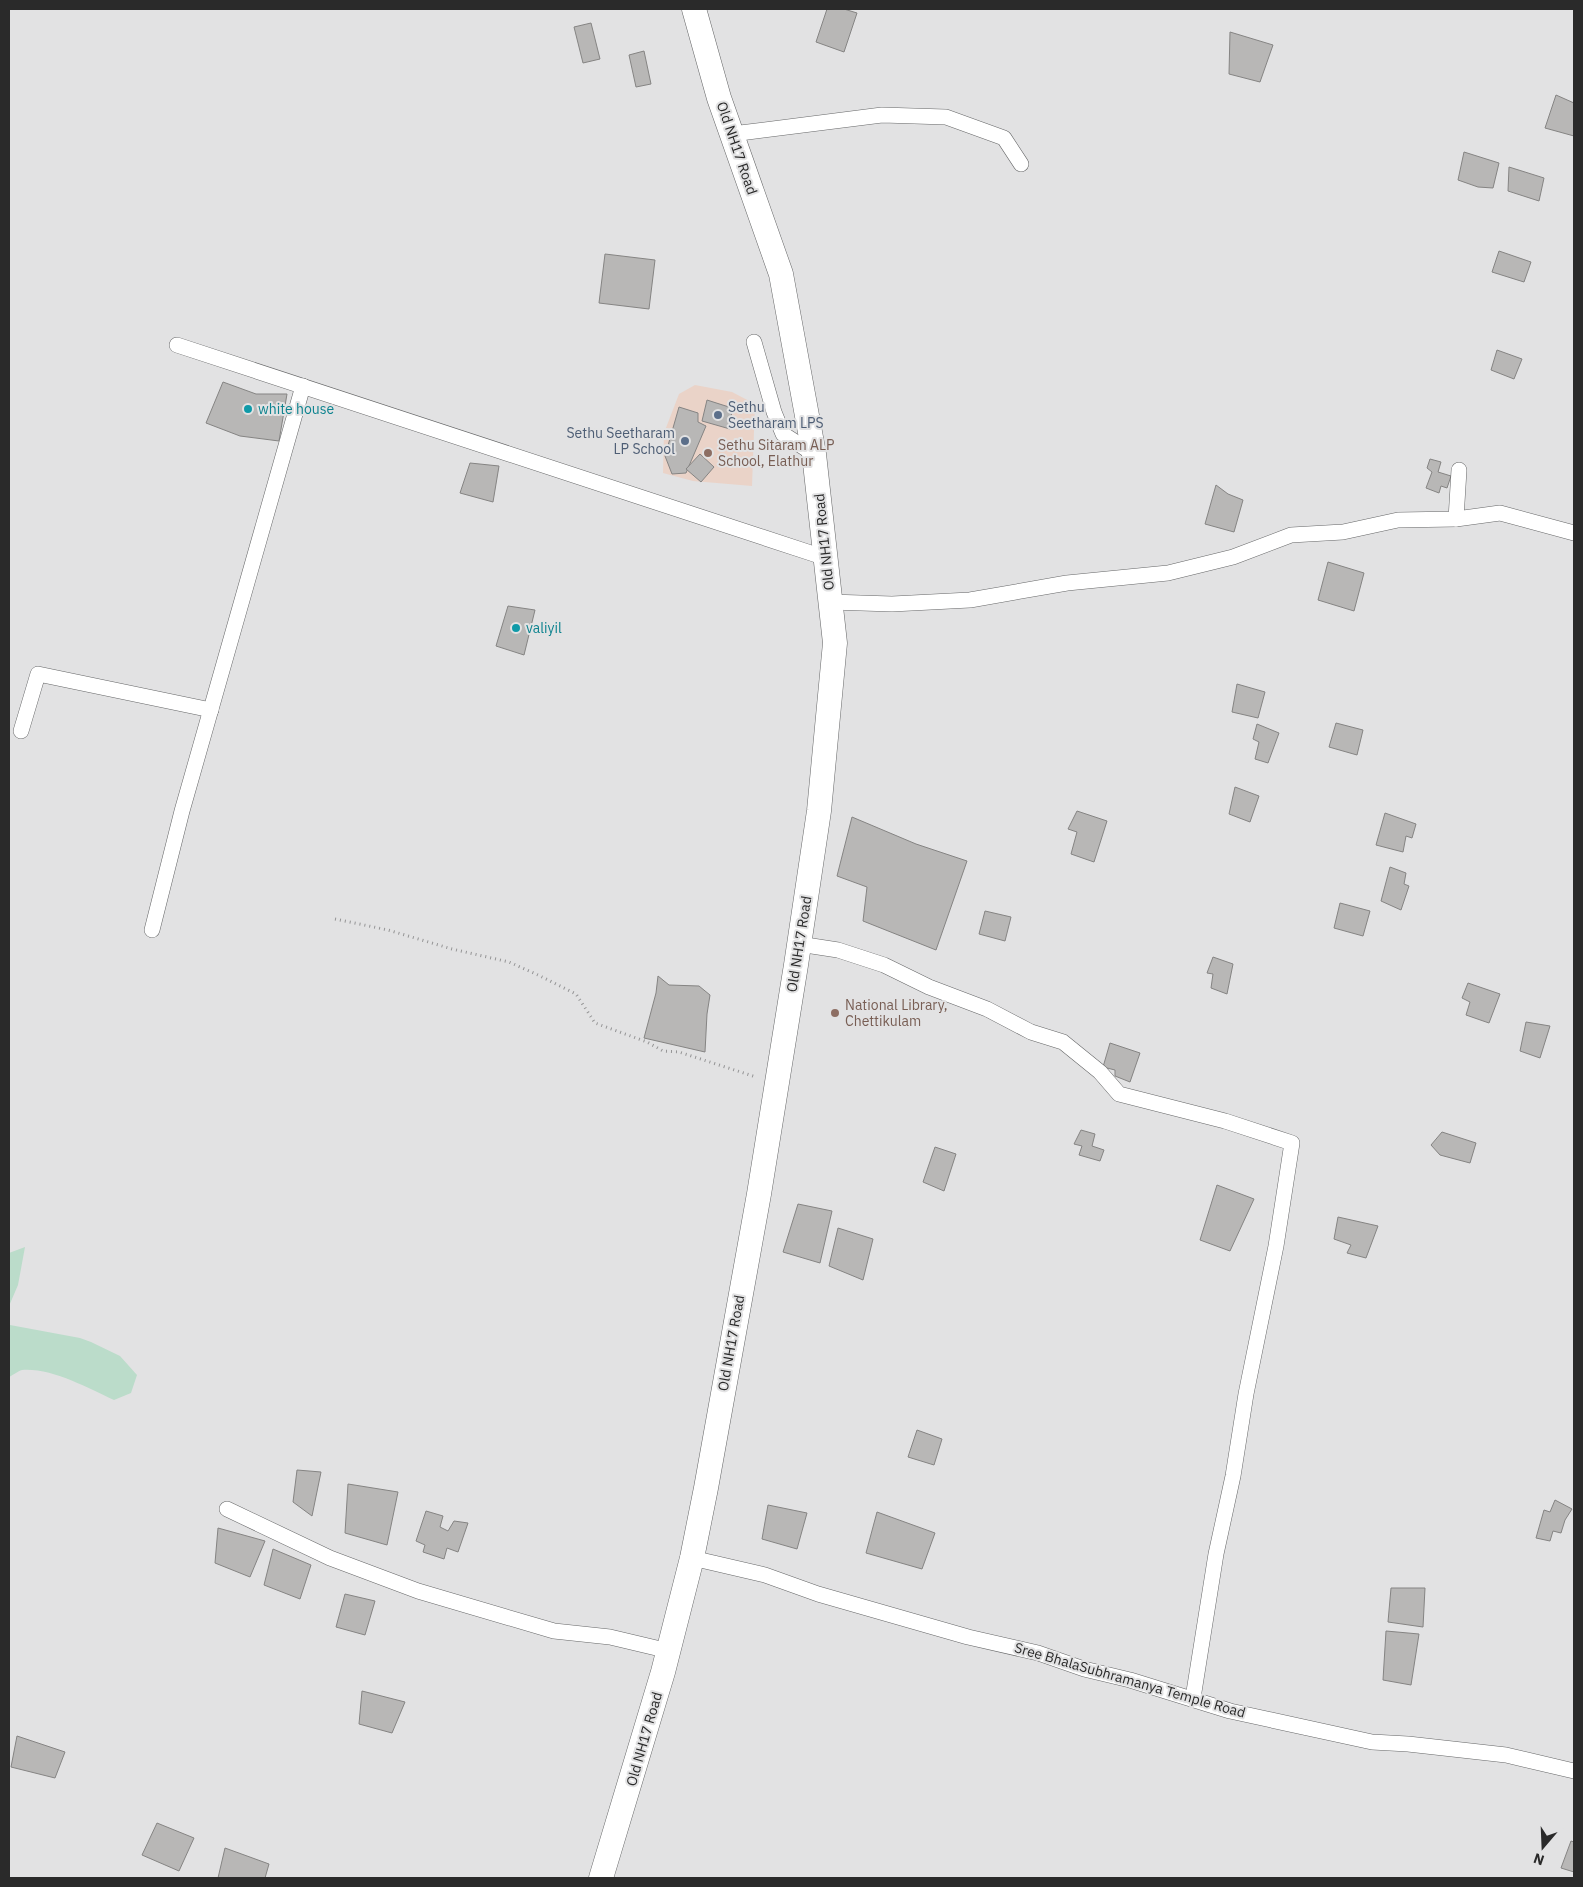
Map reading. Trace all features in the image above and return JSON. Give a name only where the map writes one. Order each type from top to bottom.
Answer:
[{"type":"main road","name":"Old NH17 Road","points":[[601,1878],[669,1651],[692,1558],[758,1194],[799,944],[819,812],[834,643],[814,454],[781,274],[719,98],[694,9]]},
{"type":"street","points":[[732,134],[882,115],[946,117],[1004,138],[1021,164]]},
{"type":"street","points":[[754,342],[774,412],[783,434],[814,454]]},
{"type":"street","points":[[178,345],[826,558]]},
{"type":"street","points":[[152,930],[182,811],[303,386]]},
{"type":"street","points":[[1456,519],[1459,470]]},
{"type":"street","points":[[830,602],[892,604],[970,600],[1067,584],[1168,573],[1233,557],[1291,535],[1343,532],[1398,520],[1456,519],[1500,513],[1574,533]]},
{"type":"street","points":[[21,731],[38,674],[211,710]]},
{"type":"street","points":[[799,944],[838,950],[884,965],[929,987],[987,1009],[1031,1032],[1063,1042],[1100,1072],[1119,1094],[1225,1121],[1292,1143],[1276,1246],[1246,1394],[1233,1476],[1216,1554],[1193,1698]]},
{"type":"street","points":[[227,1509],[330,1558],[418,1591],[554,1630],[610,1637],[669,1651]]},
{"type":"street","name":"Sree BhalaSubhramanya Temple Road","points":[[692,1558],[765,1575],[859,1607],[894,1615],[968,1637],[1038,1653],[1084,1669],[1193,1698],[1230,1711],[1372,1742],[1506,1756],[1574,1771]]},
{"type":"path","points":[[335,919],[388,930],[452,949],[509,962],[576,994],[595,1023],[647,1042],[663,1051],[679,1052],[759,1078]]},
{"type":"shaded area","name":"Sethu Sitaram ALP School, Elathur","points":[[695,385],[732,392],[755,404],[752,486],[693,481],[663,473],[664,433],[679,394]]},
{"type":"green space","points":[[25,1247],[18,1285],[9,1306],[9,1253]]},
{"type":"green space","points":[[9,1306],[10,1325],[80,1338],[120,1356],[137,1375],[131,1393],[114,1400],[58,1375],[34,1370],[22,1370],[9,1377]]},
{"type":"building","points":[[827,9],[844,9],[857,13],[844,52],[816,42]]},
{"type":"building","points":[[591,23],[600,59],[583,63],[574,27]]},
{"type":"building","points":[[1230,32],[1273,45],[1260,82],[1229,74]]},
{"type":"building","points":[[644,51],[651,84],[636,87],[629,55]]},
{"type":"building","points":[[1556,95],[1574,103],[1574,136],[1545,128]]},
{"type":"building","points":[[1464,152],[1499,163],[1493,188],[1478,187],[1458,180]]},
{"type":"building","points":[[1509,167],[1544,178],[1539,201],[1508,191]]},
{"type":"building","points":[[1499,251],[1531,262],[1524,282],[1492,272]]},
{"type":"building","points":[[605,254],[655,260],[649,309],[599,303]]},
{"type":"building","points":[[1497,350],[1522,359],[1514,379],[1491,370]]},
{"type":"building","name":"white house","points":[[223,382],[256,394],[287,394],[279,441],[240,436],[206,423]]},
{"type":"building","name":"Sethu Seetharam LPS","points":[[707,400],[732,408],[730,429],[702,421]]},
{"type":"building","name":"Sethu Seetharam LP School","points":[[679,407],[698,413],[698,422],[706,426],[686,473],[672,474],[665,456]]},
{"type":"building","points":[[700,454],[714,467],[701,482],[686,469]]},
{"type":"building","points":[[1430,459],[1441,462],[1438,472],[1451,476],[1447,488],[1441,486],[1439,493],[1426,488],[1432,472],[1427,468]]},
{"type":"building","points":[[470,463],[499,466],[493,502],[460,493]]},
{"type":"building","points":[[1216,485],[1228,494],[1243,500],[1234,532],[1205,524]]},
{"type":"building","points":[[1328,562],[1364,573],[1354,611],[1318,600]]},
{"type":"building","name":"valiyil","points":[[508,606],[535,610],[524,655],[496,646]]},
{"type":"building","points":[[1237,684],[1265,692],[1258,718],[1232,712]]},
{"type":"building","points":[[1336,723],[1363,730],[1357,755],[1329,747]]},
{"type":"building","points":[[1257,724],[1279,733],[1268,763],[1255,759],[1259,742],[1253,739]]},
{"type":"building","points":[[1235,787],[1259,796],[1250,822],[1229,814]]},
{"type":"building","points":[[1077,811],[1107,821],[1094,862],[1071,854],[1077,832],[1068,829]]},
{"type":"building","points":[[1385,813],[1416,824],[1412,838],[1406,836],[1403,852],[1376,845]]},
{"type":"building","points":[[852,817],[916,844],[967,861],[936,950],[863,921],[867,887],[837,876]]},
{"type":"building","points":[[1390,867],[1406,873],[1404,884],[1409,886],[1401,910],[1381,901]]},
{"type":"building","points":[[1340,903],[1370,911],[1363,936],[1334,928]]},
{"type":"building","points":[[985,911],[1011,917],[1005,941],[979,934]]},
{"type":"building","points":[[1213,957],[1233,964],[1227,994],[1211,988],[1213,974],[1207,973]]},
{"type":"building","points":[[658,976],[669,985],[699,986],[710,995],[705,1052],[644,1038],[656,993]]},
{"type":"building","points":[[1468,983],[1500,994],[1489,1023],[1466,1015],[1470,1002],[1462,998]]},
{"type":"building","points":[[1526,1022],[1550,1026],[1540,1058],[1520,1051]]},
{"type":"building","points":[[1110,1043],[1140,1053],[1130,1082],[1115,1076],[1115,1070],[1103,1067]]},
{"type":"building","points":[[1081,1130],[1095,1134],[1092,1146],[1104,1150],[1100,1161],[1079,1155],[1082,1146],[1074,1144]]},
{"type":"building","points":[[1442,1132],[1476,1143],[1470,1163],[1440,1155],[1431,1145]]},
{"type":"building","points":[[935,1147],[956,1154],[944,1191],[923,1182]]},
{"type":"building","points":[[1217,1185],[1254,1199],[1230,1251],[1200,1240]]},
{"type":"building","points":[[798,1204],[832,1211],[820,1263],[783,1252]]},
{"type":"building","points":[[1338,1217],[1378,1226],[1366,1258],[1347,1253],[1351,1245],[1334,1239]]},
{"type":"building","points":[[838,1228],[873,1239],[863,1280],[829,1266]]},
{"type":"building","points":[[917,1430],[942,1439],[934,1465],[908,1457]]},
{"type":"building","points":[[297,1470],[321,1472],[312,1516],[293,1502]]},
{"type":"building","points":[[348,1484],[398,1492],[387,1545],[345,1533]]},
{"type":"building","points":[[1555,1500],[1572,1509],[1565,1520],[1561,1533],[1553,1531],[1550,1541],[1536,1538],[1544,1510],[1550,1512]]},
{"type":"building","points":[[768,1505],[807,1513],[797,1549],[762,1539]]},
{"type":"building","points":[[426,1511],[443,1516],[440,1527],[448,1531],[454,1521],[468,1523],[458,1552],[447,1548],[444,1559],[423,1552],[425,1545],[416,1541]]},
{"type":"building","points":[[877,1512],[935,1533],[922,1569],[866,1553]]},
{"type":"building","points":[[218,1528],[265,1541],[250,1577],[215,1563]]},
{"type":"building","points":[[273,1549],[311,1565],[300,1599],[264,1585]]},
{"type":"building","points":[[1391,1588],[1425,1588],[1423,1627],[1388,1622]]},
{"type":"building","points":[[345,1594],[375,1601],[365,1635],[336,1627]]},
{"type":"building","points":[[1386,1631],[1419,1634],[1411,1685],[1383,1680]]},
{"type":"building","points":[[362,1691],[405,1702],[392,1733],[359,1724]]},
{"type":"building","points":[[17,1736],[65,1752],[55,1778],[11,1767]]},
{"type":"building","points":[[157,1823],[194,1838],[179,1871],[142,1855]]},
{"type":"building","points":[[1571,1841],[1574,1842],[1574,1872],[1561,1868]]},
{"type":"building","points":[[225,1848],[269,1864],[265,1878],[218,1878]]},
{"type":"place","name":"white house","points":[[248,409]]},
{"type":"place","name":"Sethu Seetharam LPS","points":[[718,415]]},
{"type":"place","name":"Sethu Seetharam LP School","points":[[685,441]]},
{"type":"place","name":"Sethu Sitaram ALP School, Elathur","points":[[708,453]]},
{"type":"place","name":"valiyil","points":[[516,628]]},
{"type":"place","name":"National Library, Chettikulam","points":[[835,1013]]}]
